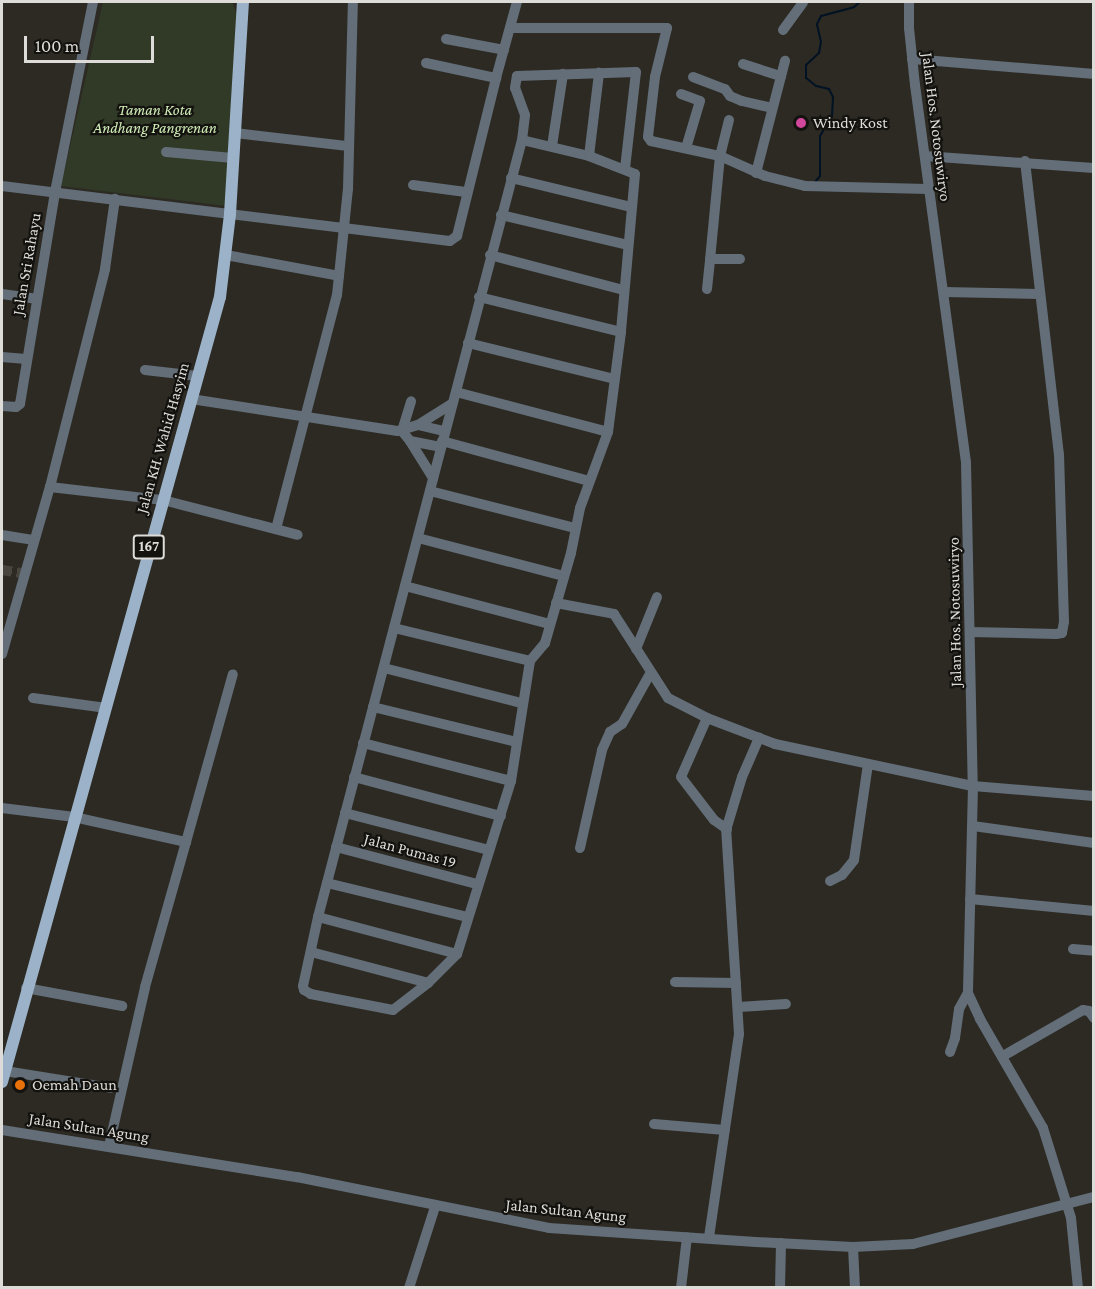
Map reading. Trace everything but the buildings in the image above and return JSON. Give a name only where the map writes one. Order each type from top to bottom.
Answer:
[{"type":"main road","name":"Jalan KH. Wahid Hasyim","points":[[3,1077],[220,297],[230,214],[243,2]]},
{"type":"street","name":"Jalan Sri Rahayu","points":[[7,406],[20,404],[55,192],[93,2]]},
{"type":"street","points":[[276,529],[335,304],[348,189],[353,2]]},
{"type":"street","points":[[2,186],[450,241],[456,236],[517,2]]},
{"type":"street","points":[[783,30],[803,2]]},
{"type":"street","name":"Jalan Hos. Notosuwiryo","points":[[909,2],[912,59],[928,189],[966,463],[973,786],[968,993],[976,1012],[1043,1128],[1071,1218],[1078,1287]]},
{"type":"street","points":[[510,28],[667,28],[655,77],[648,137],[655,143],[720,156],[756,172],[805,186],[928,189]]},
{"type":"street","points":[[446,39],[504,50]]},
{"type":"street","points":[[912,59],[1094,74]]},
{"type":"street","points":[[756,172],[785,61]]},
{"type":"street","points":[[426,63],[496,78]]},
{"type":"street","points":[[743,64],[781,76]]},
{"type":"street","points":[[522,140],[589,156],[626,168],[635,175],[621,332],[608,432],[589,481],[545,643],[530,661],[521,703],[511,781],[456,954],[428,983],[393,1010],[311,994],[304,990],[303,986],[318,917],[522,140],[525,116],[515,88],[515,79],[521,74],[636,72],[626,168]]},
{"type":"street","points":[[589,156],[599,73]]},
{"type":"street","points":[[552,146],[563,74]]},
{"type":"street","points":[[693,77],[725,89],[730,96],[742,101],[772,108]]},
{"type":"street","points":[[681,94],[700,101],[686,148]]},
{"type":"street","points":[[707,288],[720,156],[729,120]]},
{"type":"street","points":[[235,133],[348,146]]},
{"type":"street","points":[[166,152],[233,158]]},
{"type":"street","points":[[925,156],[1094,168]]},
{"type":"street","points":[[970,632],[1062,633],[1064,622],[1059,455],[1025,162]]},
{"type":"street","points":[[512,178],[631,207]]},
{"type":"street","points":[[413,185],[466,192]]},
{"type":"street","points":[[2,651],[22,573],[50,487],[105,269],[115,200]]},
{"type":"street","points":[[501,215],[628,245]]},
{"type":"street","points":[[226,255],[339,276]]},
{"type":"street","points":[[490,255],[624,290]]},
{"type":"street","points":[[710,259],[740,259]]},
{"type":"street","points":[[944,292],[1040,294]]},
{"type":"street","points":[[2,294],[36,299]]},
{"type":"street","points":[[479,297],[621,332]]},
{"type":"street","points":[[468,343],[615,379]]},
{"type":"street","points":[[2,357],[26,359]]},
{"type":"street","points":[[145,370],[198,376]]},
{"type":"street","points":[[456,392],[608,432]]},
{"type":"street","points":[[191,399],[402,431],[418,425],[453,403]]},
{"type":"street","points":[[402,431],[411,401]]},
{"type":"street","points":[[418,425],[442,440],[589,481]]},
{"type":"street","points":[[402,431],[433,478]]},
{"type":"street","points":[[410,441],[442,440]]},
{"type":"street","points":[[50,487],[163,500],[298,535]]},
{"type":"street","points":[[430,491],[575,528]]},
{"type":"street","points":[[2,535],[33,540]]},
{"type":"street","points":[[418,538],[564,576]]},
{"type":"street","points":[[405,586],[550,624]]},
{"type":"street","points":[[636,649],[657,597]]},
{"type":"street","points":[[556,603],[614,614],[668,699],[707,718],[784,747],[973,786],[1094,796]]},
{"type":"street","points":[[2,608],[14,610]]},
{"type":"street","points":[[394,628],[530,661]]},
{"type":"street","points":[[384,668],[521,703]]},
{"type":"street","points":[[109,1146],[132,1055],[145,987],[233,674]]},
{"type":"street","points":[[580,848],[602,750],[610,732],[622,724],[650,674]]},
{"type":"street","points":[[33,698],[106,708]]},
{"type":"street","points":[[373,707],[517,742]]},
{"type":"street","points":[[707,718],[681,777],[714,820],[727,829]]},
{"type":"street","points":[[709,1238],[739,1034],[727,829],[742,777],[759,738]]},
{"type":"street","points":[[363,743],[511,781]]},
{"type":"street","points":[[830,881],[842,875],[854,860],[868,764]]},
{"type":"street","points":[[354,777],[501,816]]},
{"type":"street","points":[[2,808],[74,817],[186,842]]},
{"type":"street","points":[[345,813],[489,850]]},
{"type":"street","points":[[973,826],[1094,843]]},
{"type":"street","name":"Jalan Pumas 19","points":[[336,847],[477,884]]},
{"type":"street","points":[[327,883],[468,917]]},
{"type":"street","points":[[970,899],[1094,911]]},
{"type":"street","points":[[318,917],[456,954]]},
{"type":"street","points":[[1073,949],[1094,951]]},
{"type":"street","points":[[311,952],[428,983]]},
{"type":"street","points":[[675,982],[736,983]]},
{"type":"street","points":[[26,988],[122,1006]]},
{"type":"street","points":[[950,1052],[955,1038],[959,1009],[968,993]]},
{"type":"street","points":[[739,1007],[786,1004]]},
{"type":"street","points":[[1003,1056],[1080,1011],[1089,1011],[1094,1018]]},
{"type":"street","points":[[3,1077],[111,1088]]},
{"type":"street","points":[[654,1124],[726,1130]]},
{"type":"street","name":"Jalan Sultan Agung","points":[[2,1130],[297,1177],[435,1207],[549,1228],[781,1243],[853,1247],[913,1244],[1094,1197]]},
{"type":"street","points":[[409,1287],[435,1207]]},
{"type":"street","points":[[681,1287],[687,1237]]},
{"type":"street","points":[[780,1287],[781,1243]]},
{"type":"street","points":[[853,1247],[855,1287]]},
{"type":"green space","name":"Taman Kota Andhang Pangrenan","points":[[103,2],[232,2],[238,17],[227,206],[61,186]]},
{"type":"waterway","points":[[815,182],[820,176],[820,136],[832,116],[833,97],[829,89],[816,86],[806,78],[806,65],[819,53],[821,42],[817,24],[821,16],[854,7],[860,2]]},
{"type":"tunnel","points":[[2,570],[21,573]]},
{"type":"place","name":"Windy Kost","points":[[801,123]]},
{"type":"place","name":"Oemah Daun","points":[[20,1085]]}]
